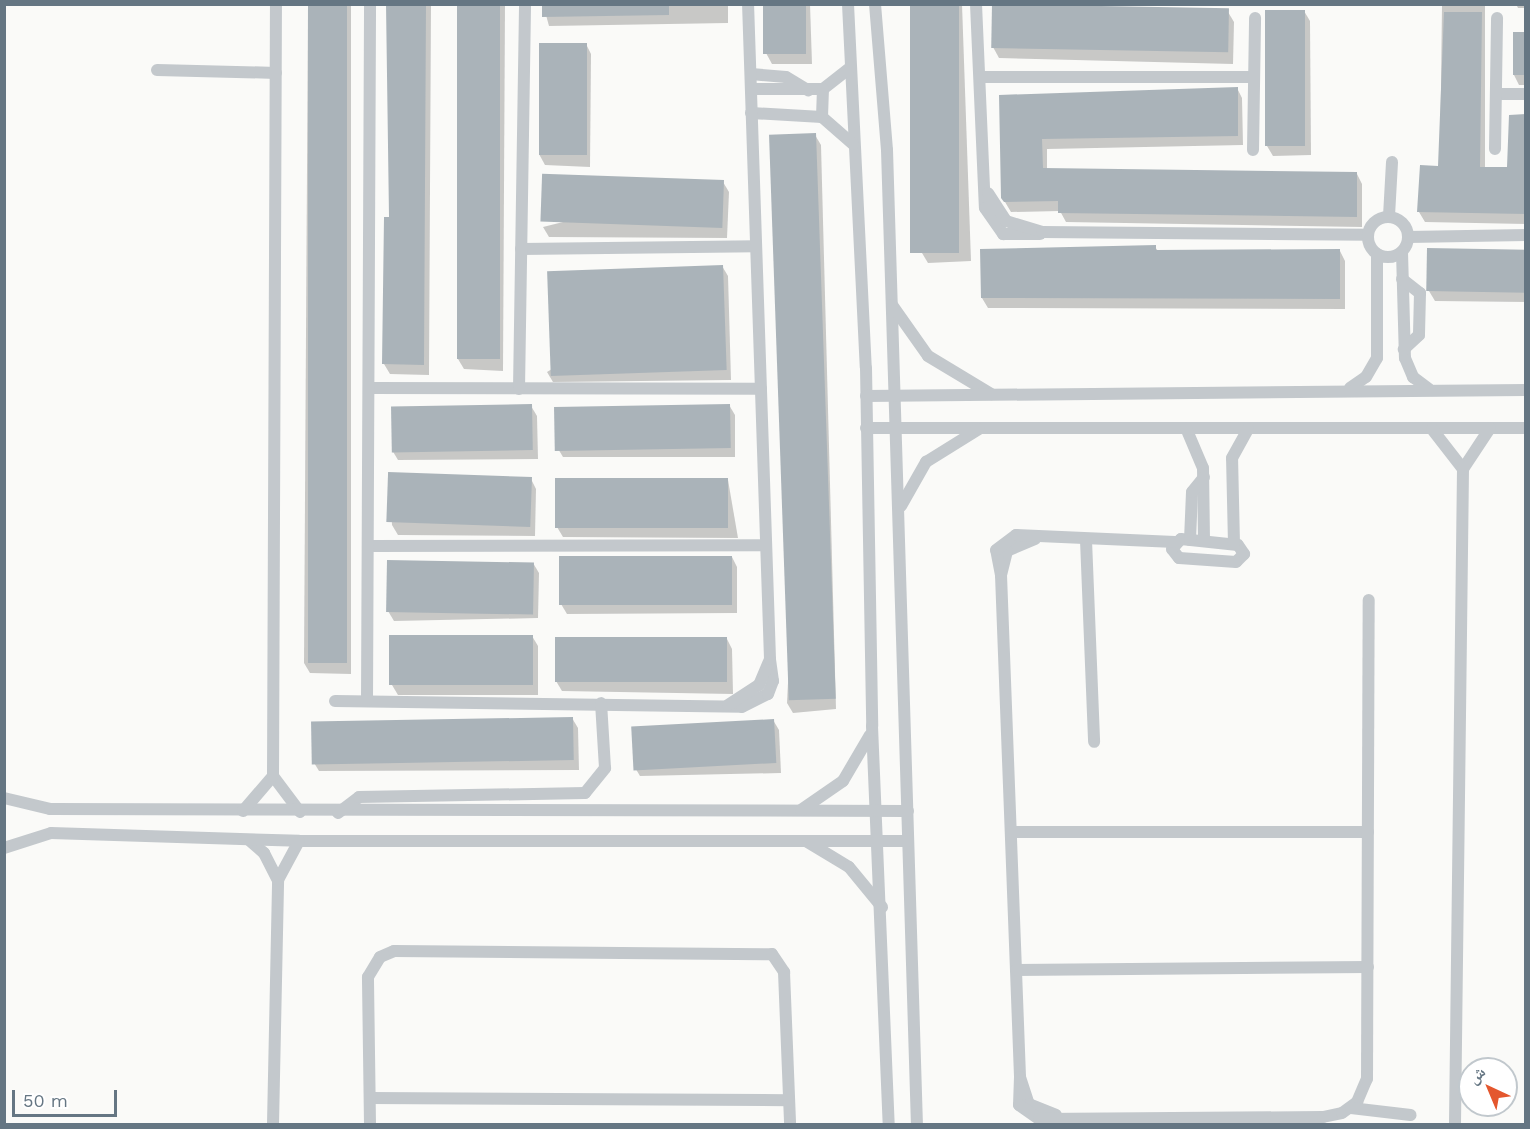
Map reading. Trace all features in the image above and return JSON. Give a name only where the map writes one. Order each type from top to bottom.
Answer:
[{"type":"street","points":[[276,4],[273,776],[300,812]]},
{"type":"street","points":[[367,701],[370,4]]},
{"type":"street","points":[[519,389],[525,4]]},
{"type":"street","points":[[335,701],[728,705],[759,685],[770,659],[748,4]]},
{"type":"street","points":[[848,4],[866,396],[872,726],[884,909],[889,1125]]},
{"type":"street","points":[[875,4],[895,395],[917,1125]]},
{"type":"street","points":[[976,4],[988,193],[1006,221],[1042,232],[1368,235]]},
{"type":"street","points":[[1253,150],[1255,18]]},
{"type":"street","points":[[1495,149],[1497,18]]},
{"type":"street","points":[[751,89],[823,89],[850,68]]},
{"type":"street","points":[[157,70],[276,73]]},
{"type":"street","points":[[751,74],[786,77],[808,90]]},
{"type":"street","points":[[980,77],[1254,77]]},
{"type":"street","points":[[822,117],[823,89]]},
{"type":"street","points":[[1496,94],[1526,94]]},
{"type":"street","points":[[751,112],[822,117],[854,145]]},
{"type":"street","points":[[1389,216],[1392,162]]},
{"type":"street","points":[[1368,235],[1375,221],[1389,216],[1403,223],[1408,237],[1402,252],[1404,349],[1413,377],[1429,389]]},
{"type":"street","points":[[1348,389],[1366,377],[1377,358],[1377,255],[1368,235]]},
{"type":"street","points":[[1408,237],[1526,235]]},
{"type":"street","points":[[521,249],[756,246]]},
{"type":"street","points":[[1377,255],[1402,252]]},
{"type":"street","points":[[891,303],[928,356],[990,394]]},
{"type":"street","points":[[369,388],[761,389]]},
{"type":"street","points":[[866,396],[1348,389],[1526,390]]},
{"type":"street","points":[[898,516],[906,492],[926,462],[984,427]]},
{"type":"street","points":[[866,428],[1526,428]]},
{"type":"street","points":[[1186,428],[1204,477],[1204,541]]},
{"type":"street","points":[[1455,1125],[1463,469],[1490,428]]},
{"type":"street","points":[[1234,544],[1232,458],[1248,429]]},
{"type":"street","points":[[1432,429],[1463,469]]},
{"type":"street","points":[[1190,540],[1192,492],[1204,477]]},
{"type":"street","points":[[1175,542],[1179,558],[1236,562],[1243,550],[1234,544],[1190,540],[1175,542],[1035,539],[1007,551],[1001,575],[1020,1077],[1029,1104],[1056,1115],[1323,1117],[1351,1108],[1411,1115]]},
{"type":"street","points":[[1086,540],[1094,742]]},
{"type":"street","points":[[369,546],[766,545]]},
{"type":"street","points":[[1351,1108],[1367,1079],[1369,600]]},
{"type":"street","points":[[338,813],[359,797],[585,793],[605,768],[602,703]]},
{"type":"street","points":[[794,813],[843,781],[872,726]]},
{"type":"street","points":[[243,811],[273,776]]},
{"type":"street","points":[[4,798],[50,809],[338,813],[908,811]]},
{"type":"street","points":[[1011,832],[1368,832]]},
{"type":"street","points":[[4,848],[51,833],[299,841],[802,839],[908,841]]},
{"type":"street","points":[[802,839],[849,867],[884,909]]},
{"type":"street","points":[[249,840],[264,853],[278,880]]},
{"type":"street","points":[[273,1125],[278,880],[299,841]]},
{"type":"street","points":[[370,1125],[368,977],[386,954],[757,952],[777,959],[784,972],[790,1125]]},
{"type":"street","points":[[1016,970],[1368,967]]},
{"type":"street","points":[[370,1098],[789,1100]]},
{"type":"building","points":[[308,4],[347,4],[347,663],[308,663]]},
{"type":"building","points":[[386,4],[426,4],[424,365],[382,364],[384,217],[389,217]]},
{"type":"building","points":[[457,4],[500,4],[500,359],[457,359]]},
{"type":"building","points":[[542,4],[669,4],[669,15],[542,17]]},
{"type":"building","points":[[763,4],[806,4],[806,54],[763,54]]},
{"type":"building","points":[[910,4],[959,4],[959,253],[910,253]]},
{"type":"building","points":[[992,4],[1229,8],[1228,52],[991,48]]},
{"type":"building","points":[[1265,10],[1305,10],[1305,146],[1265,146]]},
{"type":"building","points":[[1444,12],[1482,12],[1480,167],[1507,167],[1509,115],[1526,114],[1526,214],[1417,212],[1420,165],[1438,166]]},
{"type":"building","points":[[1513,32],[1526,32],[1526,75],[1513,75]]},
{"type":"building","points":[[539,43],[587,43],[587,155],[539,155]]},
{"type":"building","points":[[1238,87],[1238,136],[1042,139],[1043,168],[1357,172],[1357,217],[1058,213],[1058,201],[1004,202],[1001,198],[999,95]]},
{"type":"building","points":[[816,133],[836,699],[789,700],[769,135]]},
{"type":"building","points":[[542,174],[724,180],[722,228],[540,222]]},
{"type":"building","points":[[1156,245],[1156,250],[1340,249],[1340,299],[981,298],[980,249]]},
{"type":"building","points":[[1427,248],[1526,250],[1525,293],[1426,291]]},
{"type":"building","points":[[723,265],[727,370],[551,376],[547,271]]},
{"type":"building","points":[[532,404],[533,450],[392,452],[391,406]]},
{"type":"building","points":[[730,404],[731,448],[555,451],[554,407]]},
{"type":"building","points":[[388,472],[532,477],[530,527],[386,522]]},
{"type":"building","points":[[555,478],[728,478],[728,528],[555,528]]},
{"type":"building","points":[[559,556],[732,556],[732,605],[559,605]]},
{"type":"building","points":[[387,560],[534,563],[533,615],[386,612]]},
{"type":"building","points":[[389,635],[533,635],[533,685],[389,685]]},
{"type":"building","points":[[555,637],[727,637],[727,682],[555,682]]},
{"type":"building","points":[[573,717],[574,760],[312,765],[311,722]]},
{"type":"building","points":[[774,719],[776,763],[633,770],[631,726]]}]
